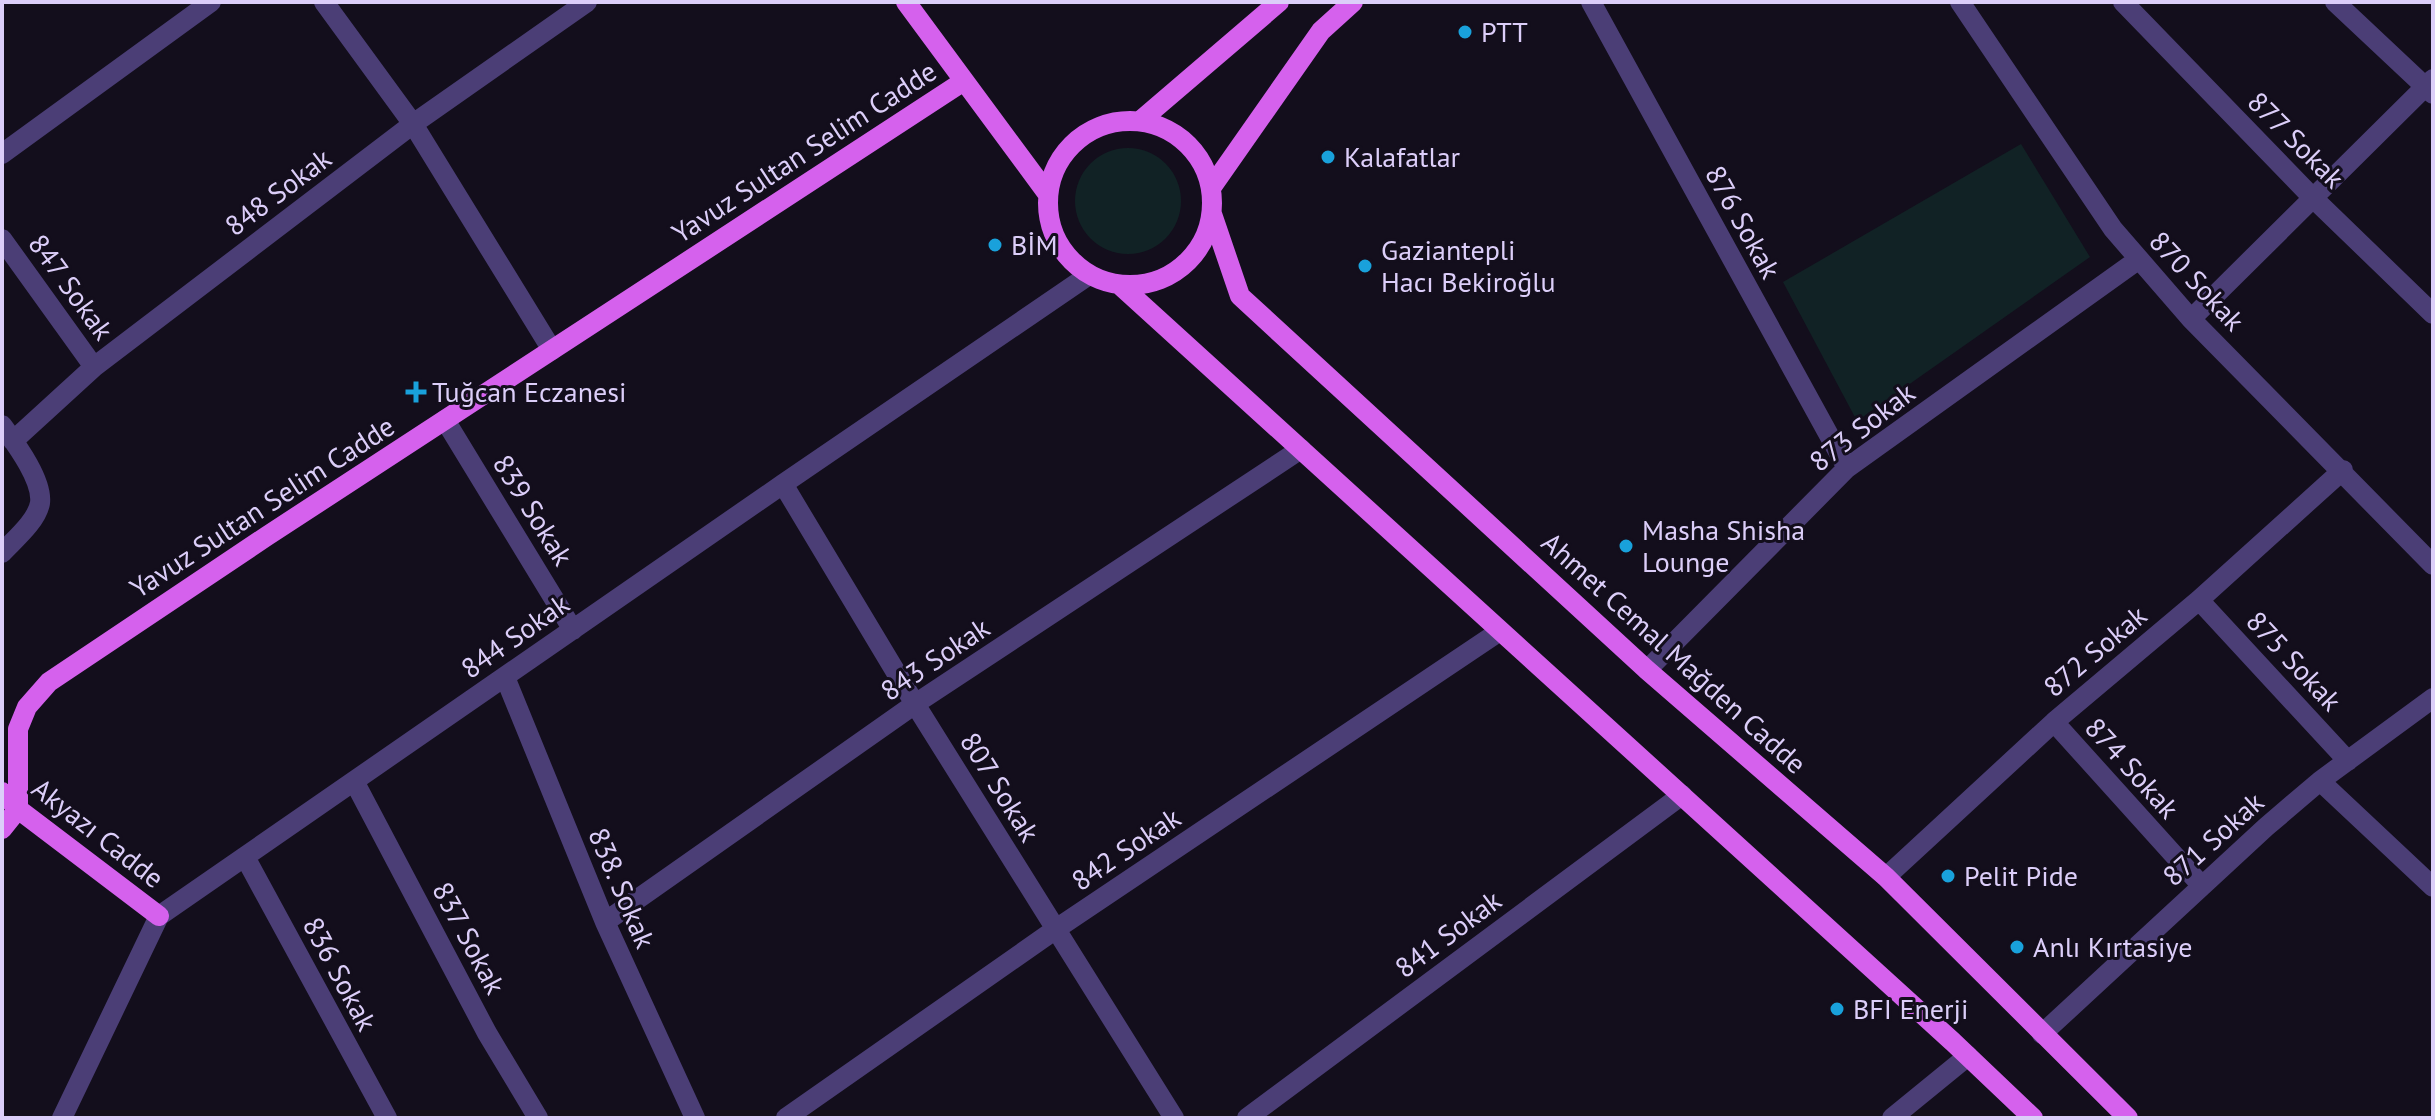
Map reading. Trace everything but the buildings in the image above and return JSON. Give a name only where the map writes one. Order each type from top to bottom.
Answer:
[{"type":"main road","points":[[906,2],[1047,193]]},
{"type":"main road","points":[[1140,121],[1279,2]]},
{"type":"main road","points":[[1211,188],[1321,31],[1353,2]]},
{"type":"main road","name":"Yavuz Sultan Selim Cadde","points":[[18,809],[18,729],[27,707],[49,682],[964,81]]},
{"type":"main road","points":[[1140,121],[1165,128],[1186,143],[1202,163],[1211,188],[1212,214],[1204,238],[1190,260],[1169,276],[1146,284],[1120,285],[1089,275],[1070,260],[1055,240],[1048,217],[1047,193],[1055,168],[1069,146],[1090,131],[1114,122],[1140,121]]},
{"type":"main road","name":"Ahmet Cemal Mağden Cadde","points":[[1212,214],[1240,296],[1647,670],[1886,877],[2128,1118]]},
{"type":"main road","points":[[1120,285],[2033,1118]]},
{"type":"main road","name":"Akyazı Cadde","points":[[2,792],[18,809],[159,916]]},
{"type":"main road","points":[[2,829],[18,809]]},
{"type":"street","points":[[2,154],[211,2]]},
{"type":"street","points":[[324,2],[413,124],[552,350]]},
{"type":"street","name":"848 Sokak","points":[[8,433],[413,124],[587,2]]},
{"type":"street","name":"876 Sokak","points":[[1591,2],[1847,468]]},
{"type":"street","name":"870 Sokak","points":[[1960,2],[2113,229],[2191,319],[2343,470],[2433,565]]},
{"type":"street","name":"877 Sokak","points":[[2123,2],[2312,197],[2433,314]]},
{"type":"street","points":[[2191,319],[2312,197],[2431,86],[2335,2]]},
{"type":"street","name":"847 Sokak","points":[[2,239],[94,367]]},
{"type":"street","name":"873 Sokak","points":[[1647,670],[1847,468],[2139,259]]},
{"type":"street","name":"844 Sokak","points":[[62,1118],[159,916],[1089,275]]},
{"type":"street","name":"839 Sokak","points":[[445,420],[573,630]]},
{"type":"street","points":[[2,553],[40,505],[38,485],[8,433]]},
{"type":"street","name":"843 Sokak","points":[[605,922],[915,704],[1301,449]]},
{"type":"street","name":"872 Sokak","points":[[1886,877],[2054,722],[2199,600],[2343,470]]},
{"type":"street","name":"807 Sokak","points":[[783,484],[915,704],[1174,1118]]},
{"type":"street","name":"875 Sokak","points":[[2199,600],[2348,761]]},
{"type":"street","name":"842 Sokak","points":[[786,1118],[1056,929],[1500,631]]},
{"type":"street","name":"838. Sokak","points":[[505,677],[605,922],[695,1118]]},
{"type":"street","name":"871 Sokak","points":[[2042,1034],[2320,781],[2433,698]]},
{"type":"street","name":"874 Sokak","points":[[2054,722],[2202,886]]},
{"type":"street","name":"837 Sokak","points":[[354,781],[487,1033],[538,1118]]},
{"type":"street","points":[[2320,781],[2433,887]]},
{"type":"street","name":"841 Sokak","points":[[1247,1118],[1682,795]]},
{"type":"street","name":"836 Sokak","points":[[245,857],[387,1118]]},
{"type":"street","points":[[1892,1118],[1968,1056]]},
{"type":"shaded area","points":[[2021,144],[2090,257],[1857,421],[1783,282]]},
{"type":"shaded area","points":[[1128,148],[1148,152],[1165,164],[1177,181],[1181,201],[1177,221],[1165,238],[1148,250],[1128,254],[1108,250],[1091,238],[1079,221],[1075,201],[1079,181],[1091,164],[1108,152]]},
{"type":"place","name":"PTT","points":[[1465,32]]},
{"type":"place","name":"Kalafatlar","points":[[1328,157]]},
{"type":"place","name":"BİM","points":[[995,245]]},
{"type":"place","name":"Gaziantepli Hacı Bekiroğlu","points":[[1365,266]]},
{"type":"place","name":"Tuğcan Eczanesi","points":[[416,392]]},
{"type":"place","name":"Masha Shisha Lounge","points":[[1626,546]]},
{"type":"place","name":"Pelit Pide","points":[[1948,876]]},
{"type":"place","name":"Anlı Kırtasiye","points":[[2017,947]]},
{"type":"place","name":"BFI Enerji","points":[[1837,1009]]}]
